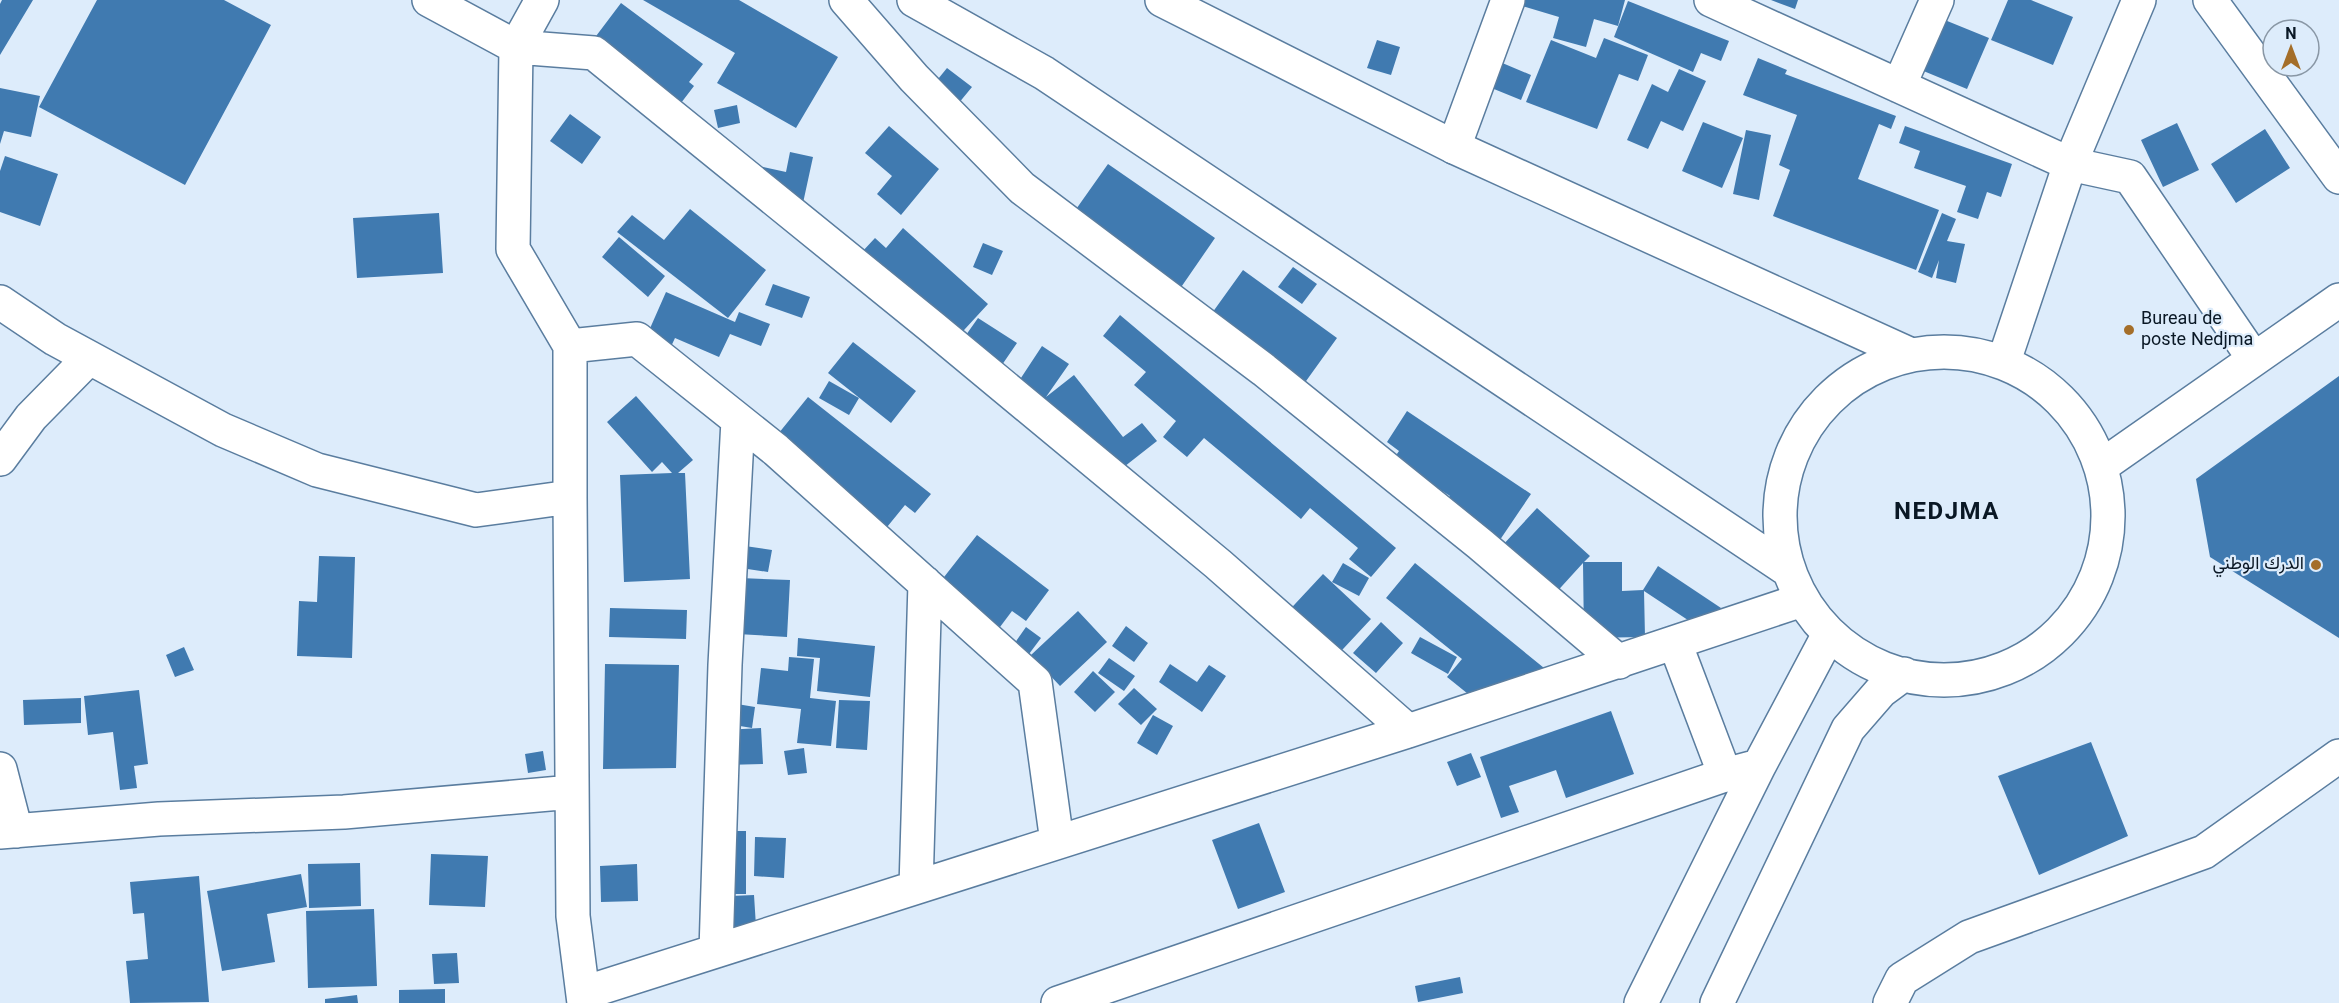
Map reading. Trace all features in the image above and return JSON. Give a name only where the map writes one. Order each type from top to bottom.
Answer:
[{"type":"street","points":[[429,0],[516,47],[594,53],[932,327],[1200,549],[1408,731]]},
{"type":"street","points":[[542,0],[516,47],[513,249],[570,346],[573,916],[584,998],[716,951],[1408,731],[1802,600]]},
{"type":"street","points":[[846,0],[914,78],[1022,188],[1264,370],[1480,544],[1619,662]]},
{"type":"street","points":[[914,0],[1044,72],[1788,570]]},
{"type":"street","points":[[1162,0],[1454,147],[1909,354]]},
{"type":"street","points":[[1454,147],[1508,0]]},
{"type":"street","points":[[1899,86],[1937,0]]},
{"type":"street","points":[[2004,362],[2070,164],[2139,0]]},
{"type":"street","points":[[2210,0],[2339,177]]},
{"type":"street","points":[[1717,1],[2070,164],[2130,177],[2254,359]]},
{"type":"street","points":[[2103,465],[2339,300]]},
{"type":"street","points":[[0,302],[55,339],[223,430],[317,470],[476,510],[570,497]]},
{"type":"street","points":[[570,346],[638,339],[776,450],[1035,682],[1057,842]]},
{"type":"street","points":[[1957,351],[2004,362],[2047,386],[2080,421],[2103,465],[2110,520],[2100,574],[2072,622],[2029,658],[1977,677],[1922,679],[1869,662],[1830,634],[1802,600],[1788,570],[1780,539],[1779,506],[1791,453],[1821,406],[1864,372],[1909,354],[1957,351]]},
{"type":"street","points":[[0,459],[31,417],[89,358]]},
{"type":"street","points":[[716,951],[725,665],[738,420]]},
{"type":"street","points":[[916,887],[925,583]]},
{"type":"street","points":[[1641,1003],[1758,765],[1830,634]]},
{"type":"street","points":[[1675,643],[1725,774]]},
{"type":"street","points":[[1717,1003],[1848,729],[1881,691],[1904,674]]},
{"type":"street","points":[[1890,1003],[1902,979],[1969,937],[2204,852],[2339,756]]},
{"type":"street","points":[[1058,1003],[1725,774],[1758,765]]},
{"type":"street","points":[[0,769],[8,832],[159,819],[344,812],[572,792]]},
{"type":"building","points":[[2,0],[33,0],[0,55],[0,4]]},
{"type":"building","points":[[97,0],[224,0],[271,25],[185,185],[39,107]]},
{"type":"building","points":[[643,0],[739,0],[838,57],[796,128],[717,83],[735,53]]},
{"type":"building","points":[[1502,0],[1625,0],[1618,26],[1594,19],[1586,47],[1553,38],[1559,17]]},
{"type":"building","points":[[1771,0],[1798,0],[1795,9]]},
{"type":"building","points":[[2008,0],[2031,0],[2073,17],[2053,65],[1991,40]]},
{"type":"building","points":[[1628,1],[1729,41],[1721,61],[1701,53],[1693,72],[1614,37]]},
{"type":"building","points":[[621,3],[703,64],[689,82],[694,86],[668,120],[581,56]]},
{"type":"building","points":[[1930,14],[1989,38],[1967,89],[1909,65]]},
{"type":"building","points":[[1604,38],[1648,55],[1638,81],[1619,74],[1597,129],[1526,102],[1551,40],[1596,58]]},
{"type":"building","points":[[1377,40],[1400,47],[1391,75],[1367,68]]},
{"type":"building","points":[[1758,58],[1787,70],[1785,74],[1896,116],[1891,129],[1879,124],[1858,179],[1939,210],[1916,270],[1773,216],[1790,170],[1779,165],[1797,115],[1743,95]]},
{"type":"building","points":[[1500,62],[1531,75],[1521,100],[1489,87]]},
{"type":"building","points":[[947,68],[972,87],[958,104],[934,84]]},
{"type":"building","points":[[1679,69],[1706,81],[1683,131],[1661,121],[1648,149],[1627,140],[1652,84],[1668,92]]},
{"type":"building","points":[[0,88],[40,96],[31,137],[4,131],[0,144]]},
{"type":"building","points":[[737,105],[740,123],[718,128],[714,110]]},
{"type":"building","points":[[570,114],[601,137],[582,164],[550,141]]},
{"type":"building","points":[[1703,122],[1743,138],[1722,188],[1682,171]]},
{"type":"building","points":[[2177,123],[2199,170],[2163,187],[2141,140]]},
{"type":"building","points":[[889,126],[939,169],[901,215],[877,194],[892,176],[865,153]]},
{"type":"building","points":[[1905,126],[2012,164],[2001,197],[1987,192],[1978,219],[1957,212],[1966,186],[1914,168],[1920,151],[1899,143]]},
{"type":"building","points":[[2265,129],[2290,168],[2236,203],[2211,164]]},
{"type":"building","points":[[1746,130],[1771,135],[1759,200],[1733,194]]},
{"type":"building","points":[[790,152],[813,157],[803,203],[749,164],[786,172]]},
{"type":"building","points":[[5,156],[58,174],[40,226],[0,212],[0,171]]},
{"type":"building","points":[[1108,164],[1215,238],[1175,296],[1067,222]]},
{"type":"building","points":[[690,209],[766,270],[728,318],[617,232],[632,215],[664,240]]},
{"type":"building","points":[[439,213],[443,273],[357,278],[353,218]]},
{"type":"building","points":[[1942,213],[1956,219],[1947,241],[1965,244],[1956,283],[1936,278],[1939,260],[1932,278],[1918,272]]},
{"type":"building","points":[[903,228],[988,304],[953,342],[848,267],[875,238],[886,248]]},
{"type":"building","points":[[619,237],[665,276],[648,297],[602,257]]},
{"type":"building","points":[[983,243],[1003,251],[992,275],[973,267]]},
{"type":"building","points":[[1293,267],[1317,284],[1302,304],[1278,287]]},
{"type":"building","points":[[1243,270],[1337,338],[1296,395],[1202,327]]},
{"type":"building","points":[[773,284],[810,297],[802,318],[765,305]]},
{"type":"building","points":[[666,292],[735,322],[739,312],[770,324],[761,346],[730,334],[719,357],[675,338],[668,353],[644,342]]},
{"type":"building","points":[[1120,315],[1396,548],[1371,577],[1349,559],[1358,548],[1310,508],[1301,519],[1204,438],[1187,457],[1163,437],[1176,421],[1134,385],[1146,372],[1103,336]]},
{"type":"building","points":[[978,318],[1017,343],[993,378],[954,352]]},
{"type":"building","points":[[853,342],[916,391],[891,423],[828,373]]},
{"type":"building","points":[[1042,346],[1069,364],[1046,397],[1074,375],[1123,437],[1142,423],[1157,441],[1106,481],[1011,393]]},
{"type":"building","points":[[2339,376],[2339,638],[2210,557],[2196,479]]},
{"type":"building","points":[[829,381],[859,398],[849,415],[819,398]]},
{"type":"building","points":[[636,396],[693,460],[678,473],[685,473],[690,579],[624,582],[620,475],[672,473],[662,462],[652,472],[607,422]]},
{"type":"building","points":[[808,397],[931,494],[915,513],[905,505],[883,532],[770,444]]},
{"type":"building","points":[[1407,411],[1531,494],[1485,562],[1438,514],[1450,496],[1430,483],[1419,499],[1383,474],[1399,451],[1387,442]]},
{"type":"building","points":[[1537,508],[1590,556],[1584,562],[1622,562],[1622,591],[1643,590],[1658,566],[1721,608],[1706,632],[1644,591],[1645,637],[1584,638],[1583,563],[1542,608],[1489,560]]},
{"type":"building","points":[[977,535],[1049,590],[1026,621],[1012,611],[997,631],[937,586]]},
{"type":"building","points":[[745,546],[772,550],[768,572],[741,568]]},
{"type":"building","points":[[319,556],[355,557],[352,658],[297,656],[299,601],[317,602]]},
{"type":"building","points":[[1343,563],[1369,578],[1359,596],[1332,582]]},
{"type":"building","points":[[1415,563],[1549,672],[1483,706],[1447,677],[1462,659],[1386,598]]},
{"type":"building","points":[[1323,574],[1371,619],[1330,663],[1281,619]]},
{"type":"building","points":[[740,578],[790,580],[787,637],[737,634]]},
{"type":"building","points":[[610,608],[687,610],[686,639],[609,637]]},
{"type":"building","points":[[1078,611],[1107,642],[1060,686],[1031,655]]},
{"type":"building","points":[[1381,622],[1403,643],[1376,673],[1353,653]]},
{"type":"building","points":[[1126,626],[1148,643],[1134,662],[1112,646]]},
{"type":"building","points":[[1026,627],[1041,638],[1026,658],[1012,647]]},
{"type":"building","points":[[1420,637],[1457,657],[1448,674],[1411,653]]},
{"type":"building","points":[[798,638],[875,646],[870,697],[817,691],[820,658],[797,656]]},
{"type":"building","points":[[184,647],[194,670],[175,677],[166,655]]},
{"type":"building","points":[[789,657],[814,659],[810,698],[836,701],[831,746],[797,743],[801,709],[757,704],[761,668],[788,671]]},
{"type":"building","points":[[1109,658],[1135,676],[1124,691],[1098,673]]},
{"type":"building","points":[[605,664],[679,665],[676,768],[603,769]]},
{"type":"building","points":[[1170,664],[1197,682],[1209,665],[1226,676],[1202,712],[1159,682]]},
{"type":"building","points":[[1093,671],[1115,692],[1095,712],[1074,692]]},
{"type":"building","points":[[1134,688],[1157,709],[1141,725],[1118,704]]},
{"type":"building","points":[[139,690],[148,764],[134,766],[137,788],[120,790],[113,732],[88,735],[84,696]]},
{"type":"building","points":[[81,698],[81,723],[24,725],[23,700]]},
{"type":"building","points":[[839,700],[870,701],[867,750],[836,748]]},
{"type":"building","points":[[731,703],[755,707],[752,728],[728,724]]},
{"type":"building","points":[[1611,711],[1634,774],[1566,798],[1556,770],[1509,786],[1519,812],[1501,818],[1480,757]]},
{"type":"building","points":[[1153,715],[1173,726],[1157,755],[1137,743]]},
{"type":"building","points":[[761,728],[763,764],[725,765],[724,730]]},
{"type":"building","points":[[2091,742],[2128,836],[2039,875],[1998,776]]},
{"type":"building","points":[[804,748],[807,773],[788,775],[784,751]]},
{"type":"building","points":[[543,751],[546,770],[528,773],[525,754]]},
{"type":"building","points":[[1471,753],[1481,777],[1457,786],[1447,762]]},
{"type":"building","points":[[1259,823],[1285,892],[1238,909],[1212,840]]},
{"type":"building","points":[[716,831],[746,831],[746,894],[715,894]]},
{"type":"building","points":[[755,837],[786,838],[784,878],[754,876]]},
{"type":"building","points":[[431,854],[488,856],[485,907],[429,905]]},
{"type":"building","points":[[360,863],[361,906],[309,908],[308,864]]},
{"type":"building","points":[[637,864],[638,901],[601,902],[600,866]]},
{"type":"building","points":[[301,874],[307,907],[267,914],[275,962],[222,971],[207,891]]},
{"type":"building","points":[[199,876],[209,1002],[130,1003],[126,961],[148,959],[144,913],[133,914],[130,882]]},
{"type":"building","points":[[754,895],[757,942],[711,945],[708,897]]},
{"type":"building","points":[[374,909],[377,986],[308,988],[306,911]]},
{"type":"building","points":[[457,953],[459,983],[434,984],[432,954]]},
{"type":"building","points":[[1460,977],[1463,993],[1418,1002],[1415,986]]},
{"type":"building","points":[[445,989],[445,1003],[399,1003],[399,990]]},
{"type":"building","points":[[357,995],[358,1003],[325,1003],[325,999]]},
{"type":"place","name":"Bureau de poste Nedjma","points":[[2129,330]]},
{"type":"place","name":"الدرك الوطني","points":[[2316,565]]},
{"type":"district","name":"NEDJMA","points":[[1947,513]]}]
